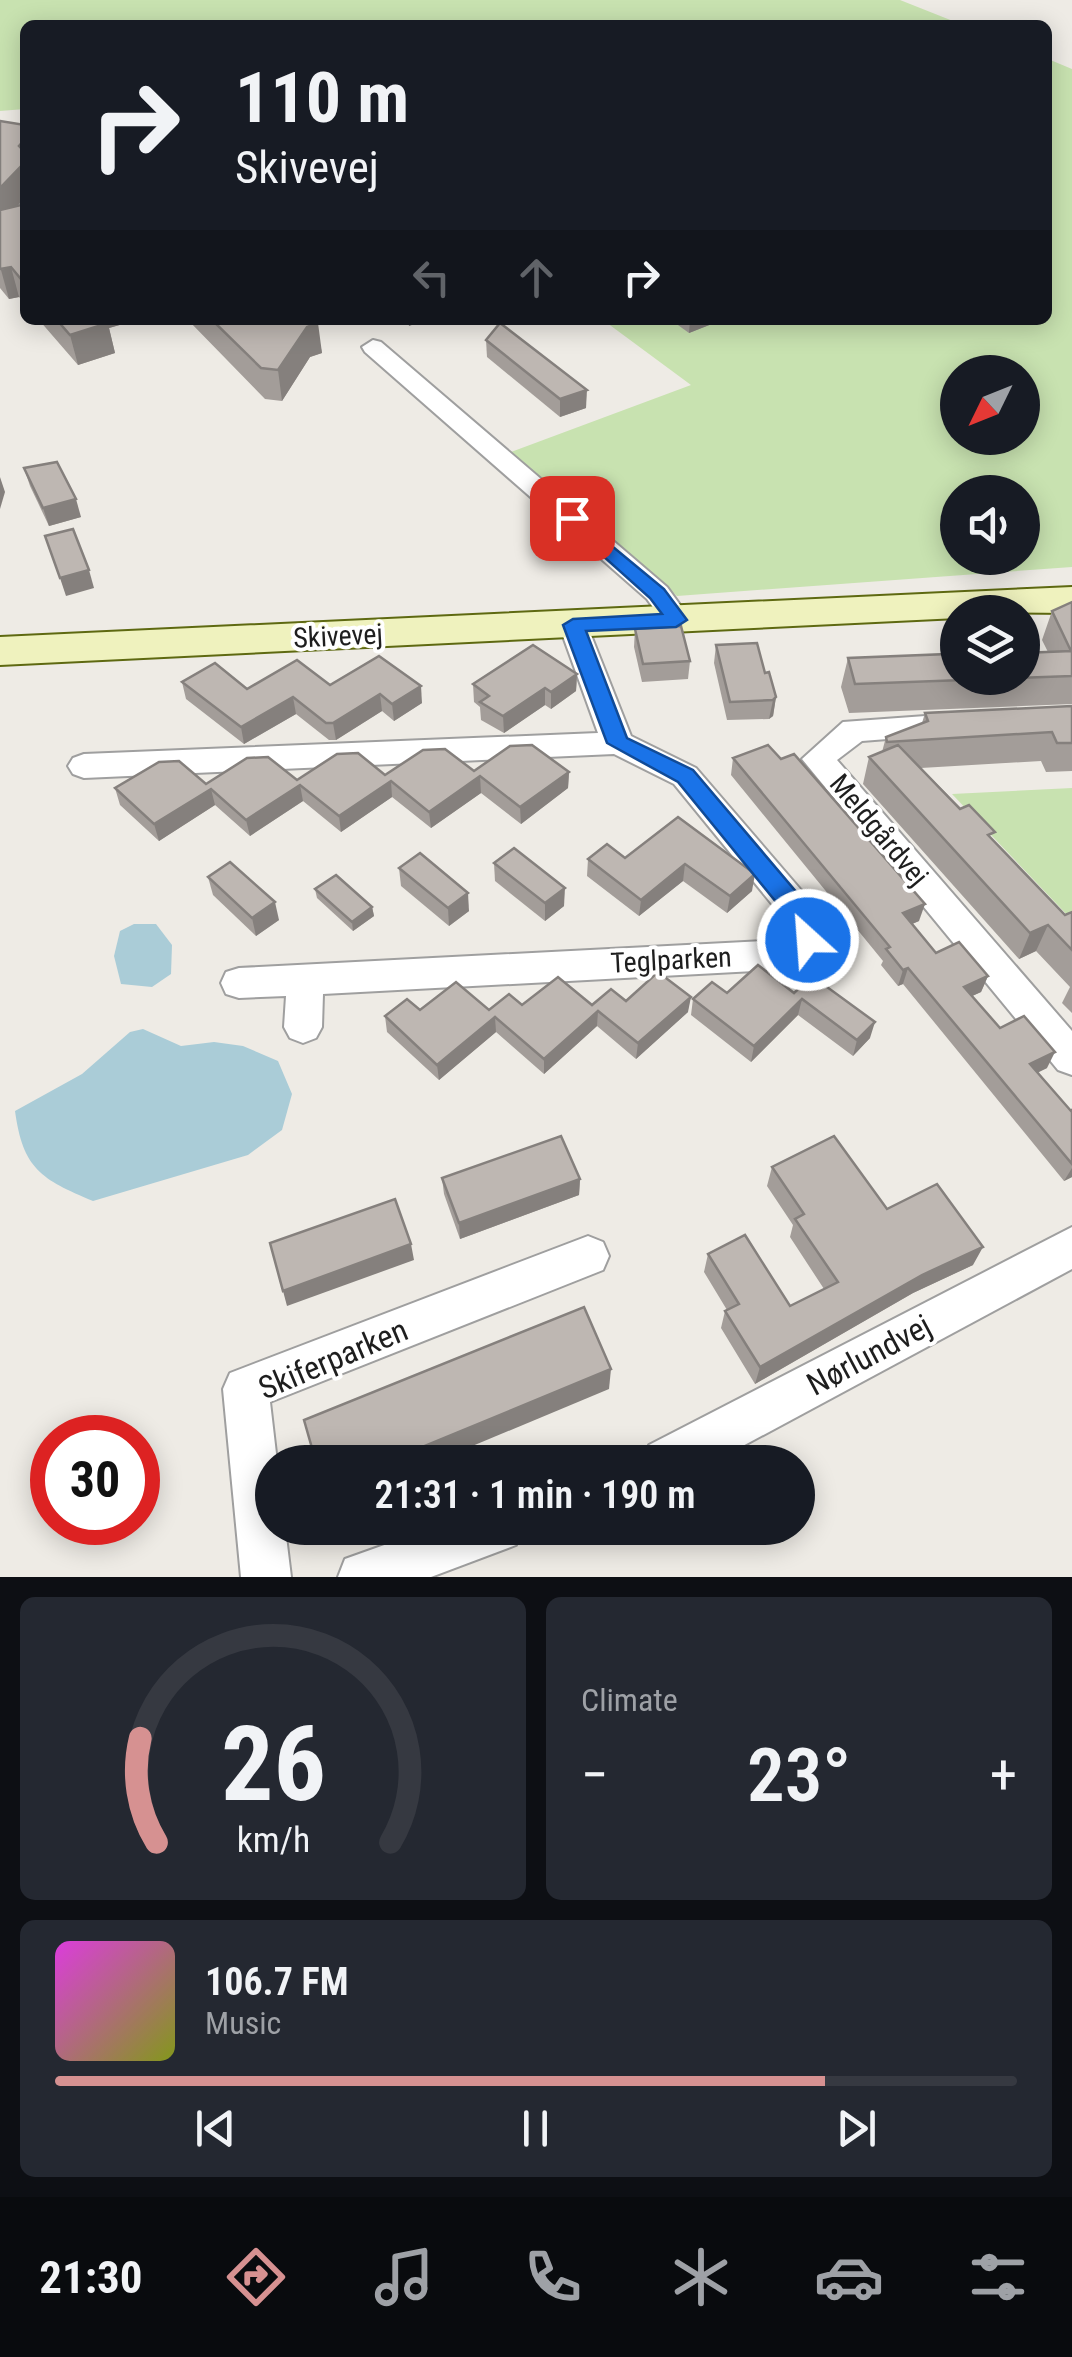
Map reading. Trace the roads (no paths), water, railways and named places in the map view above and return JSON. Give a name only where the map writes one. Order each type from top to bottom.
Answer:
[{"type":"street","points":[[372,347],[657,594],[676,620]]},
{"type":"street","name":"Skivevej","points":[[0,651],[1072,600]]},
{"type":"street","points":[[573,625],[618,743]]},
{"type":"street","name":"Meldgårdvej","points":[[993,723],[854,730],[818,758],[1072,1058]]},
{"type":"street","name":"Teglparken","points":[[84,766],[618,743],[686,776],[806,921],[808,940],[793,954],[239,983]]},
{"type":"street","points":[[304,1027],[306,980]]},
{"type":"street","name":"Nørlundvej","points":[[698,1445],[1072,1246]]},
{"type":"street","name":"Skiferparken","points":[[266,1577],[246,1390],[588,1256]]},
{"type":"street","points":[[364,1577],[452,1545]]},
{"type":"water","points":[[134,924],[156,924],[172,945],[171,974],[152,987],[121,984],[114,956],[120,931]]},
{"type":"water","points":[[143,1029],[181,1046],[214,1042],[243,1046],[278,1061],[292,1094],[282,1130],[248,1155],[93,1201],[60,1186],[38,1170],[23,1146],[15,1111],[82,1074],[130,1032]]}]
